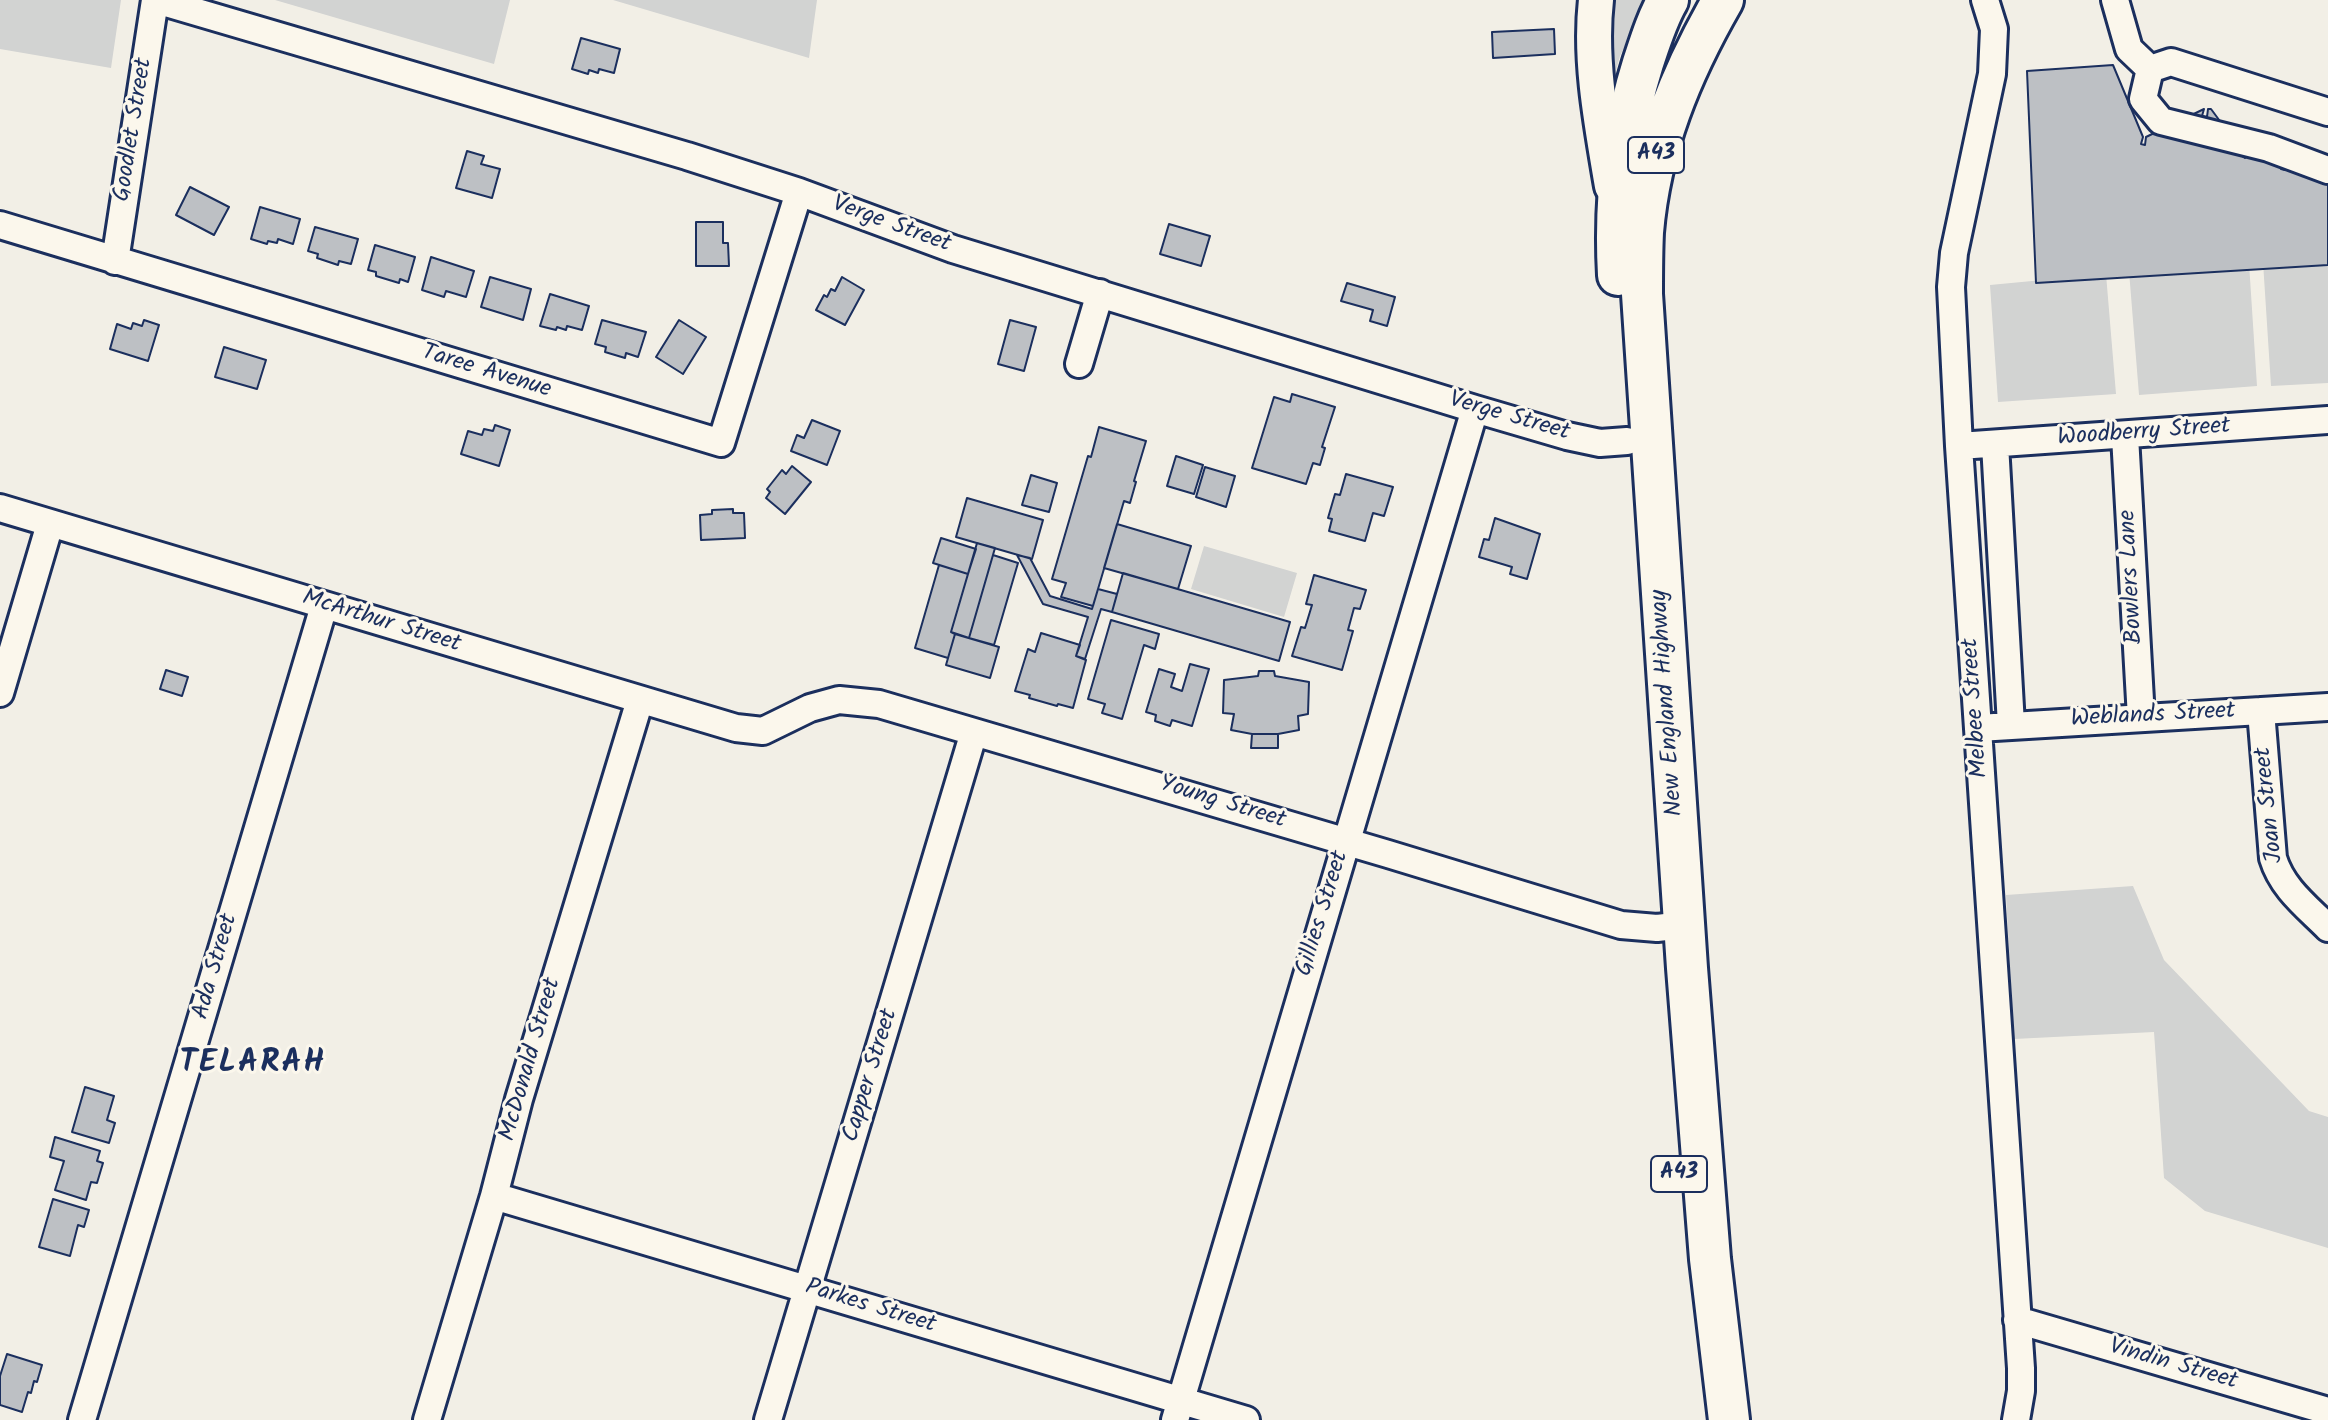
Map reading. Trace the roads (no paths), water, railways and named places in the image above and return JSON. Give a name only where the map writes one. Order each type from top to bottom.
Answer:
[{"type":"highway","name":"New England Highway","points":[[1668,0],[1635,87],[1627,123],[1616,210],[1627,441],[1670,926],[1729,1420]]},
{"type":"highway","name":"New England Highway","points":[[1702,1420],[1659,970],[1670,926],[1643,309],[1643,232],[1662,131],[1696,48],[1723,0]]},
{"type":"main road","points":[[1596,0],[1594,25],[1600,118],[1616,210]]},
{"type":"street","name":"Verge Street","points":[[155,0],[672,151],[799,192],[953,249],[1475,409],[1600,443],[1627,441]]},
{"type":"street","name":"Goodlet Street","points":[[115,261],[155,0]]},
{"type":"street","name":"Melbee Street","points":[[1985,0],[1994,29],[1992,74],[1952,269],[1959,446],[2021,1391],[2016,1420]]},
{"type":"street","points":[[2115,0],[2129,49],[2150,69]]},
{"type":"street","points":[[2150,69],[2171,62],[2328,112]]},
{"type":"street","points":[[2150,69],[2143,99],[2161,121],[2269,148],[2328,170]]},
{"type":"street","name":"Taree Avenue","points":[[0,225],[721,443],[799,192]]},
{"type":"street","points":[[1079,364],[1100,293]]},
{"type":"street","name":"Gillies Street","points":[[1178,1410],[1475,409]]},
{"type":"street","name":"Woodberry Street","points":[[1959,446],[2328,420]]},
{"type":"street","name":"Bowlers Lane","points":[[2125,436],[2141,718]]},
{"type":"street","name":"Melbee Street","points":[[1995,444],[2011,725]]},
{"type":"street","name":"McArthur Street","points":[[0,508],[640,700],[736,728],[763,731]]},
{"type":"street","points":[[0,693],[50,524]]},
{"type":"street","name":"Ada Street","points":[[82,1420],[324,606]]},
{"type":"street","name":"McDonald Street","points":[[427,1420],[494,1196],[519,1099],[640,700]]},
{"type":"street","name":"Young Street","points":[[763,731],[810,708],[839,700],[879,704],[1621,925],[1670,926]]},
{"type":"street","name":"Weblands Street","points":[[1978,728],[2328,707]]},
{"type":"street","name":"Joan Street","points":[[2261,711],[2273,858],[2285,885],[2328,928]]},
{"type":"street","name":"Capper Street","points":[[768,1420],[974,732]]},
{"type":"street","name":"Parkes Street","points":[[494,1196],[808,1290],[1178,1410],[1246,1420]]},
{"type":"street","name":"Vindin Street","points":[[2017,1320],[2328,1411]]},
{"type":"district","name":"TELARAH","points":[[253,1066]]}]
